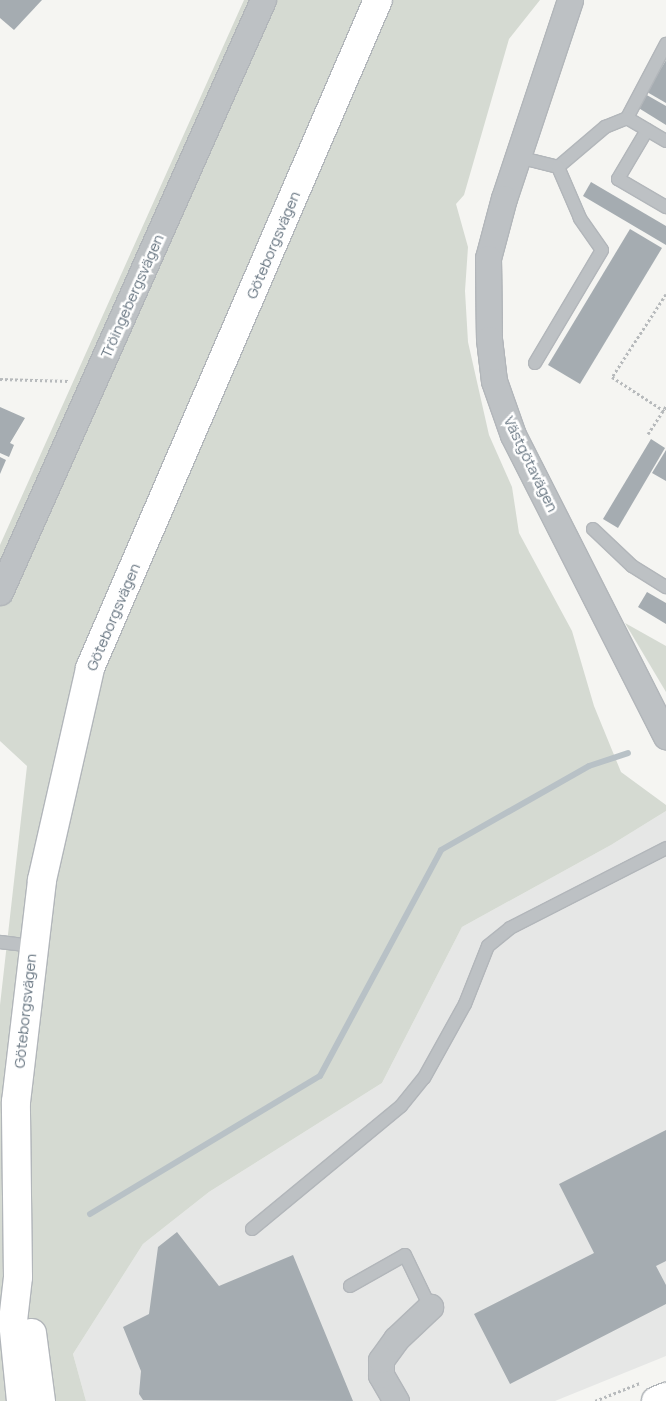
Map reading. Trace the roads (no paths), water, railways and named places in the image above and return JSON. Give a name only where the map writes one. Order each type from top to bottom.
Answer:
[{"type":"main road","name":"Göteborgsvägen","points":[[18,1277],[16,1102],[32,946],[42,880],[90,668],[378,0]]},
{"type":"main road","points":[[18,1277],[13,1322],[21,1401]]},
{"type":"main road","points":[[18,1277],[30,1321],[41,1401]]},
{"type":"main road","points":[[654,1396],[666,1397]]},
{"type":"street","name":"Tröingebergsvägen","points":[[0,592],[263,0]]},
{"type":"street","name":"Västgötavägen","points":[[570,0],[518,157],[488,258],[489,339],[494,380],[513,435],[666,736]]},
{"type":"street","points":[[396,1401],[381,1375],[381,1360],[396,1339],[430,1308]]},
{"type":"lane","points":[[558,167],[605,128],[627,118],[666,44]]},
{"type":"lane","points":[[627,118],[666,141]]},
{"type":"lane","points":[[647,130],[618,179],[666,207]]},
{"type":"lane","points":[[518,157],[558,167]]},
{"type":"lane","points":[[535,363],[602,250],[580,218],[558,167]]},
{"type":"lane","points":[[593,529],[632,566],[666,587]]},
{"type":"lane","points":[[252,1229],[401,1106],[424,1078],[465,1004],[488,946],[510,928],[666,848]]},
{"type":"lane","points":[[0,942],[32,946]]},
{"type":"lane","points":[[350,1286],[405,1255],[430,1308]]},
{"type":"waterway","points":[[90,1214],[320,1076],[441,850],[589,766],[628,753]]}]
